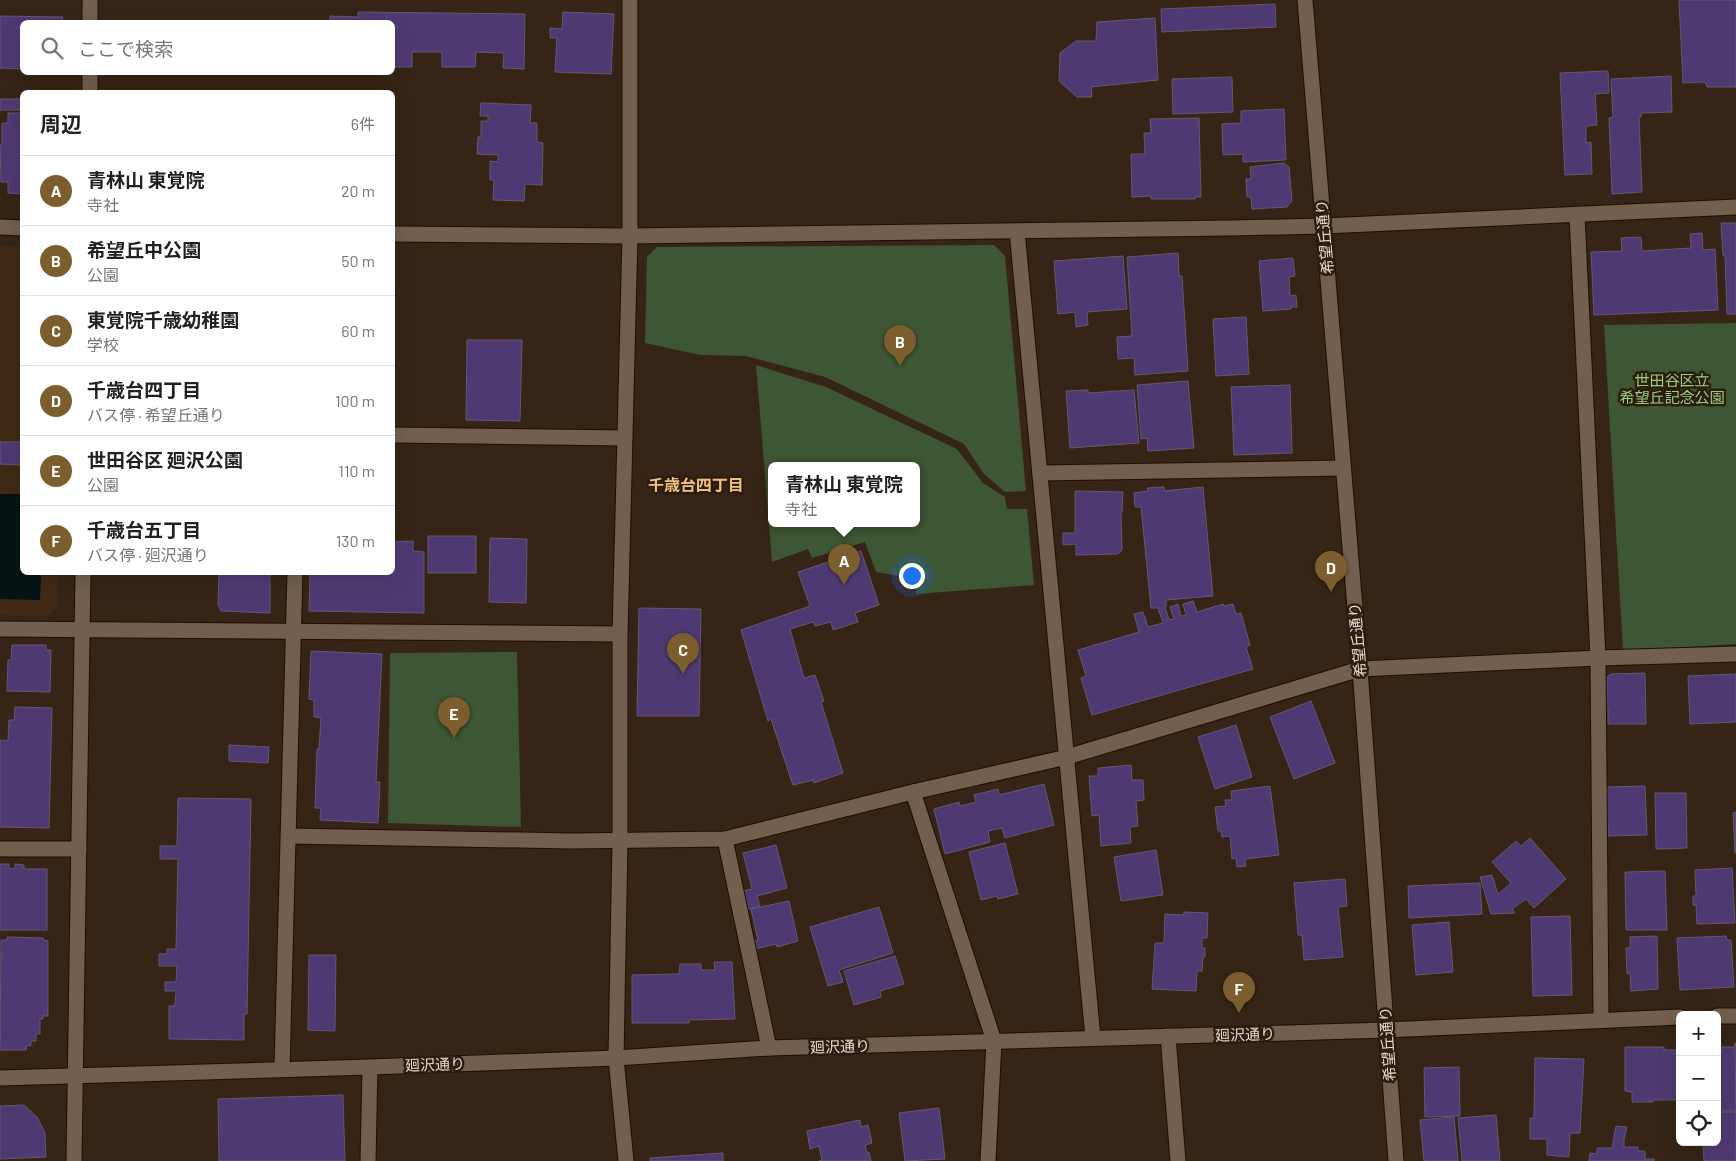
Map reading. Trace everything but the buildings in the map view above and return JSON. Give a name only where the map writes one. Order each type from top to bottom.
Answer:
[{"type":"street","points":[[90,0],[90,20]]},
{"type":"street","points":[[626,1161],[616,1058],[620,841],[620,634],[630,236],[630,0]]},
{"type":"street","name":"希望丘通り","points":[[1305,0],[1360,669],[1396,1161]]},
{"type":"street","points":[[90,75],[90,90]]},
{"type":"street","points":[[395,234],[630,236],[1324,226],[1736,207]]},
{"type":"street","points":[[1577,215],[1598,658],[1601,1019]]},
{"type":"street","points":[[0,227],[20,228]]},
{"type":"street","points":[[1017,231],[1093,1038]]},
{"type":"street","points":[[395,435],[625,438]]},
{"type":"street","points":[[1040,473],[1343,468]]},
{"type":"street","points":[[74,1161],[83,575]]},
{"type":"street","points":[[282,1069],[295,575]]},
{"type":"street","points":[[0,629],[620,634]]},
{"type":"street","points":[[288,836],[620,841],[725,838],[913,792],[1067,758],[1360,669],[1598,658],[1736,654]]},
{"type":"street","points":[[913,792],[994,1041],[988,1161]]},
{"type":"street","points":[[725,838],[769,1048]]},
{"type":"street","points":[[0,849],[79,850]]},
{"type":"street","points":[[1721,1016],[1736,1016]]},
{"type":"street","name":"廻沢通り","points":[[0,1078],[370,1067],[616,1058],[769,1048],[1386,1030],[1676,1017]]},
{"type":"street","points":[[1168,1036],[1178,1161]]},
{"type":"street","points":[[368,1161],[370,1067]]},
{"type":"shaded area","points":[[0,246],[20,247],[20,575],[57,575],[57,608],[46,616],[0,615]]},
{"type":"shaded area","points":[[0,494],[20,494],[20,575],[41,575],[40,600],[0,599]]},
{"type":"green space","points":[[994,245],[1005,256],[1026,491],[1005,492],[984,474],[964,444],[825,377],[746,356],[700,355],[645,343],[647,257],[657,247]]},
{"type":"green space","name":"世田谷区立 希望丘記念公園","points":[[1736,323],[1736,644],[1623,651],[1604,325]]},
{"type":"green space","points":[[756,365],[826,387],[957,449],[983,483],[1005,497],[1007,509],[1027,509],[1034,585],[916,594],[917,579],[876,572],[865,542],[812,558],[808,549],[772,562],[769,527],[920,527],[920,462],[768,462],[768,513]]},
{"type":"green space","points":[[517,652],[521,827],[388,823],[390,653]]},
{"type":"place","name":"希望丘中公園","points":[[900,366]]},
{"type":"place","name":"青林山 東覚院","points":[[844,585]]},
{"type":"place","name":"千歳台四丁目","points":[[1331,592]]},
{"type":"place","name":"東覚院千歳幼稚園","points":[[683,674]]},
{"type":"place","name":"世田谷区 廻沢公園","points":[[454,738]]},
{"type":"place","name":"千歳台五丁目","points":[[1239,1013]]},
{"type":"district","name":"千歳台四丁目","points":[[696,484]]}]
